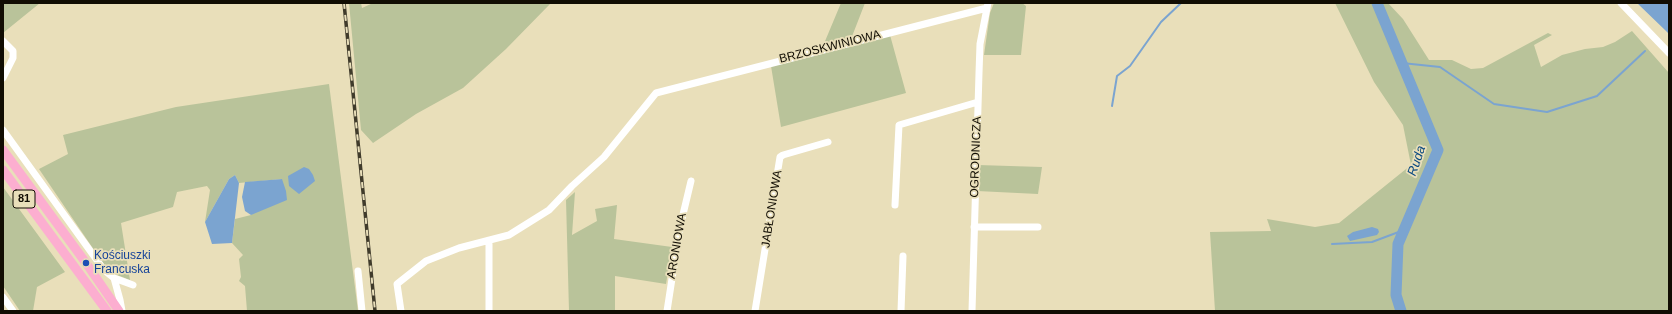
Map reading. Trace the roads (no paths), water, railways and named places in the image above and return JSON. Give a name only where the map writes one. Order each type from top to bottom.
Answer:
[{"type":"main road","name":"81","points":[[3,150],[86,263],[119,311]]},
{"type":"main road","name":"81","points":[[3,170],[107,311]]},
{"type":"street","points":[[1621,3],[1669,53]]},
{"type":"street","name":"BRZOSKWINIOWA","points":[[401,311],[398,284],[426,261],[459,248],[509,235],[549,210],[604,156],[656,92],[987,5]]},
{"type":"street","name":"OGRODNICZA","points":[[972,311],[980,44],[987,5]]},
{"type":"street","points":[[3,41],[13,51],[13,58],[3,78]]},
{"type":"street","points":[[895,205],[899,125],[978,102]]},
{"type":"street","points":[[3,130],[104,270],[114,278],[133,285],[128,286],[119,295]]},
{"type":"street","name":"JABŁONIOWA","points":[[755,311],[780,157],[828,142]]},
{"type":"street","name":"ARONIOWA","points":[[667,311],[680,227],[691,181]]},
{"type":"street","points":[[974,227],[1038,227]]},
{"type":"street","points":[[489,240],[489,311]]},
{"type":"street","points":[[901,311],[903,256]]},
{"type":"street","points":[[358,271],[362,311]]},
{"type":"street","points":[[114,278],[122,311]]},
{"type":"street","points":[[3,297],[13,311]]},
{"type":"water","points":[[1637,3],[1669,3],[1669,34],[1665,30]]},
{"type":"water","points":[[304,167],[309,169],[315,181],[299,194],[289,186],[288,176]]},
{"type":"water","points":[[235,175],[239,183],[232,243],[212,244],[205,222],[229,179]]},
{"type":"water","points":[[282,179],[287,200],[251,215],[245,211],[242,197],[245,182]]},
{"type":"water","points":[[1372,227],[1378,229],[1379,232],[1377,235],[1350,241],[1347,236],[1353,232]]},
{"type":"waterway","points":[[1112,106],[1117,76],[1130,66],[1161,22],[1181,3]]},
{"type":"waterway","name":"Ruda","points":[[1377,3],[1438,150],[1398,244],[1396,295],[1401,311]]},
{"type":"waterway","points":[[1402,63],[1440,67],[1494,104],[1547,112],[1597,96],[1645,51]]},
{"type":"waterway","points":[[1332,244],[1372,242],[1404,230]]},
{"type":"railway","points":[[344,3],[375,311]]},
{"type":"place","name":"Kościuszki Francuska","points":[[86,263]]}]
